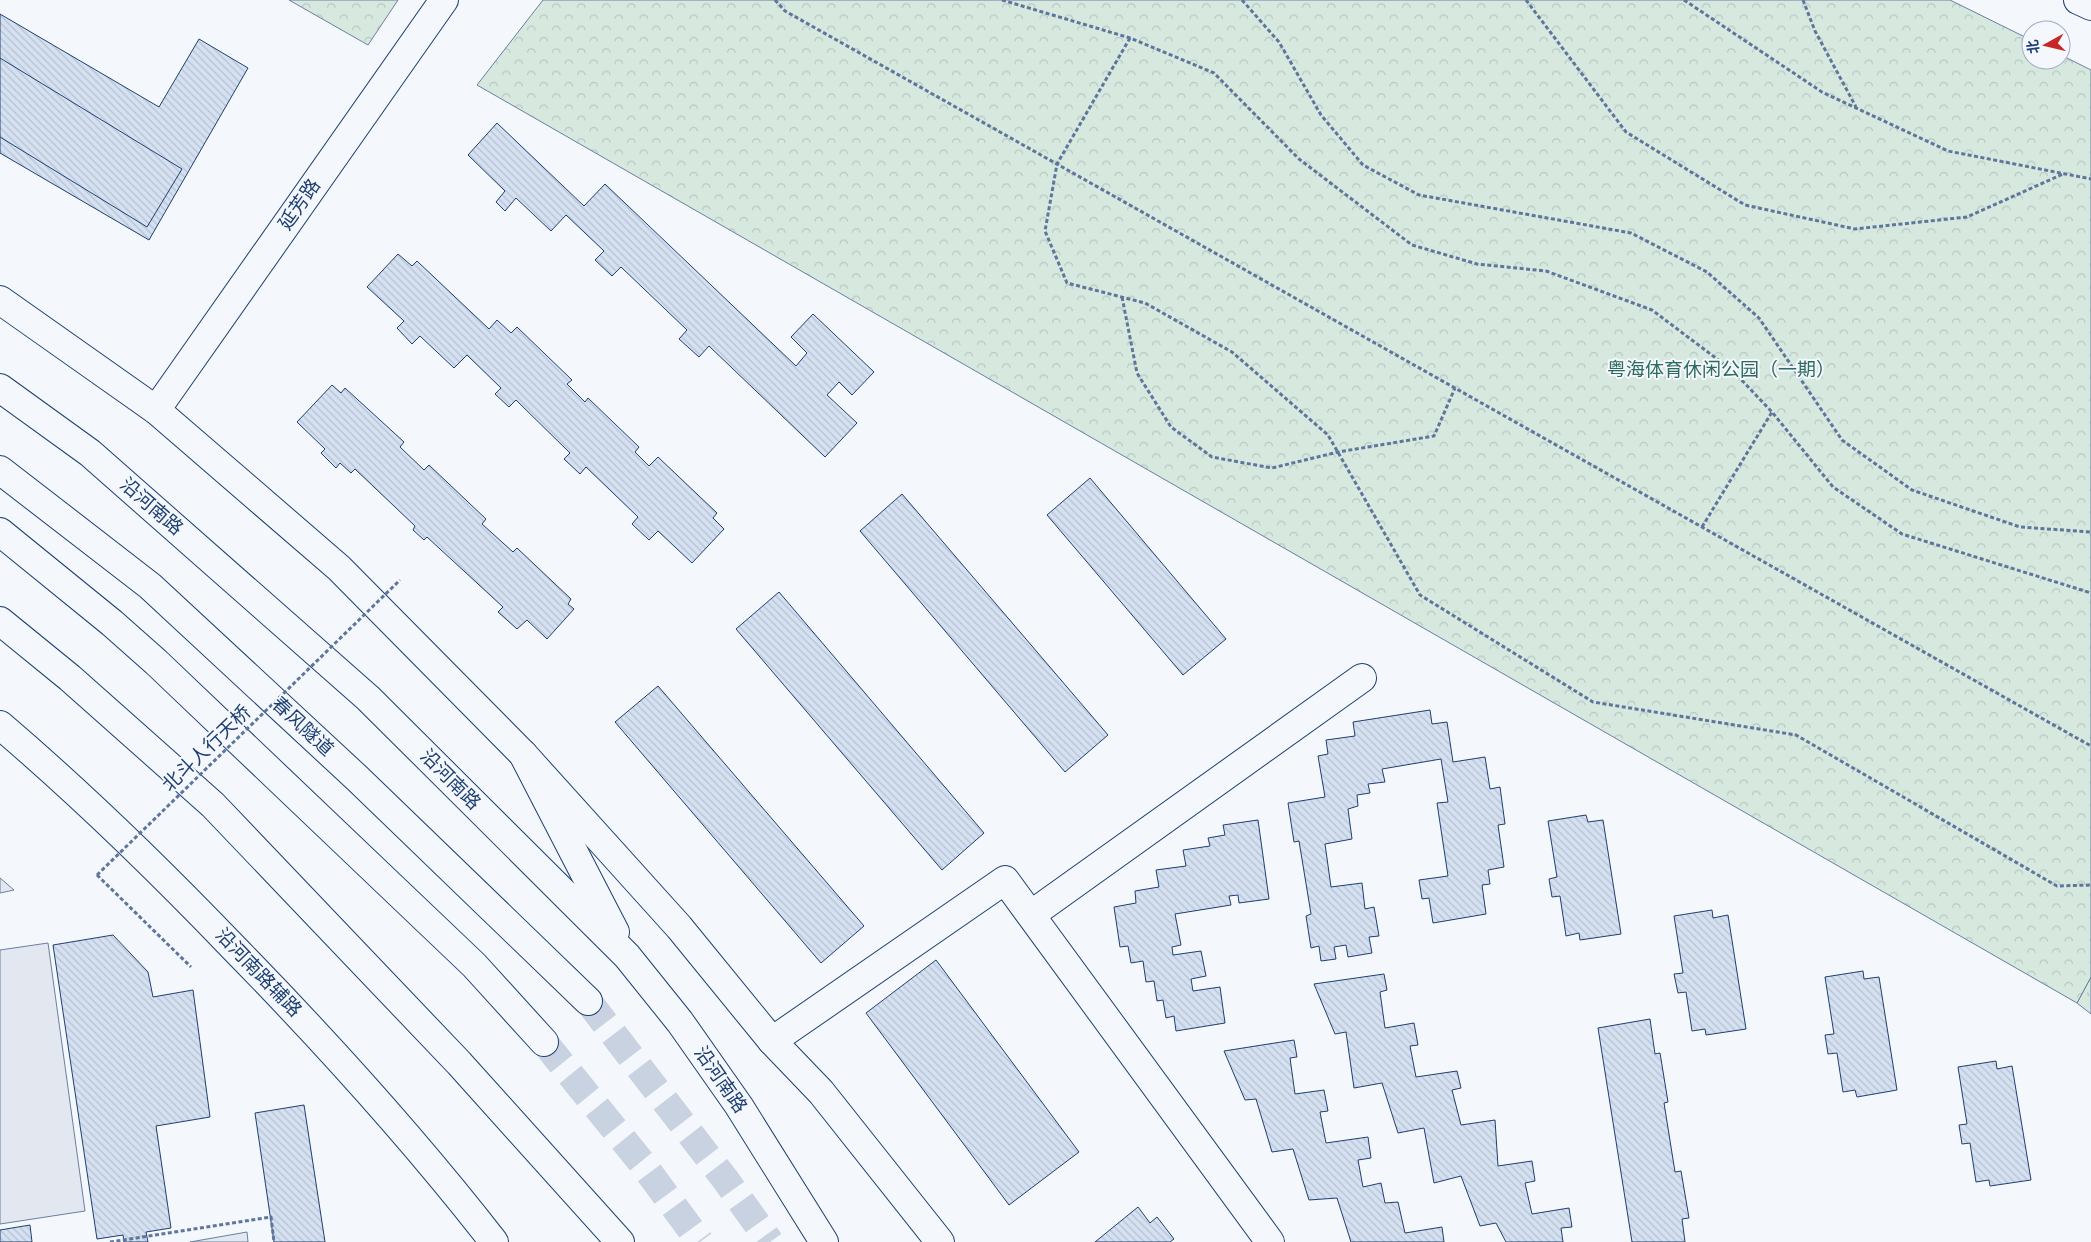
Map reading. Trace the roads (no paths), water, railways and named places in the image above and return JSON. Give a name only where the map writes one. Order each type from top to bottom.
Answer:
[{"type":"main road","name":"延芳路","points":[[156,410],[444,0]]},
{"type":"main road","points":[[2078,0],[2091,6]]},
{"type":"main road","points":[[0,300],[156,410],[339,568],[523,754],[678,927],[772,1041],[820,1092],[940,1242]]},
{"type":"main road","name":"沿河南路","points":[[0,388],[90,453],[368,698],[628,956],[680,1022],[739,1106],[824,1242]]},
{"type":"main road","name":"春风隧道","points":[[0,470],[150,586],[357,778],[588,1001]]},
{"type":"main road","points":[[0,532],[156,662],[474,965],[544,1042]]},
{"type":"main road","points":[[0,621],[70,678],[212,805],[459,1063],[620,1242]]},
{"type":"main road","points":[[1032,914],[1362,678]]},
{"type":"main road","name":"沿河南路辅路","points":[[0,725],[174,886],[293,1009],[441,1174],[494,1242]]},
{"type":"main road","points":[[523,754],[628,956]]},
{"type":"main road","points":[[772,1041],[1005,880],[1032,914],[1270,1242]]},
{"type":"tunnel","points":[[588,1001],[725,1179],[770,1242]]},
{"type":"tunnel","points":[[544,1042],[642,1163],[700,1242]]},
{"type":"park label","name":"粤海体育休闲公园（一期）","points":[[1721,370]]}]
